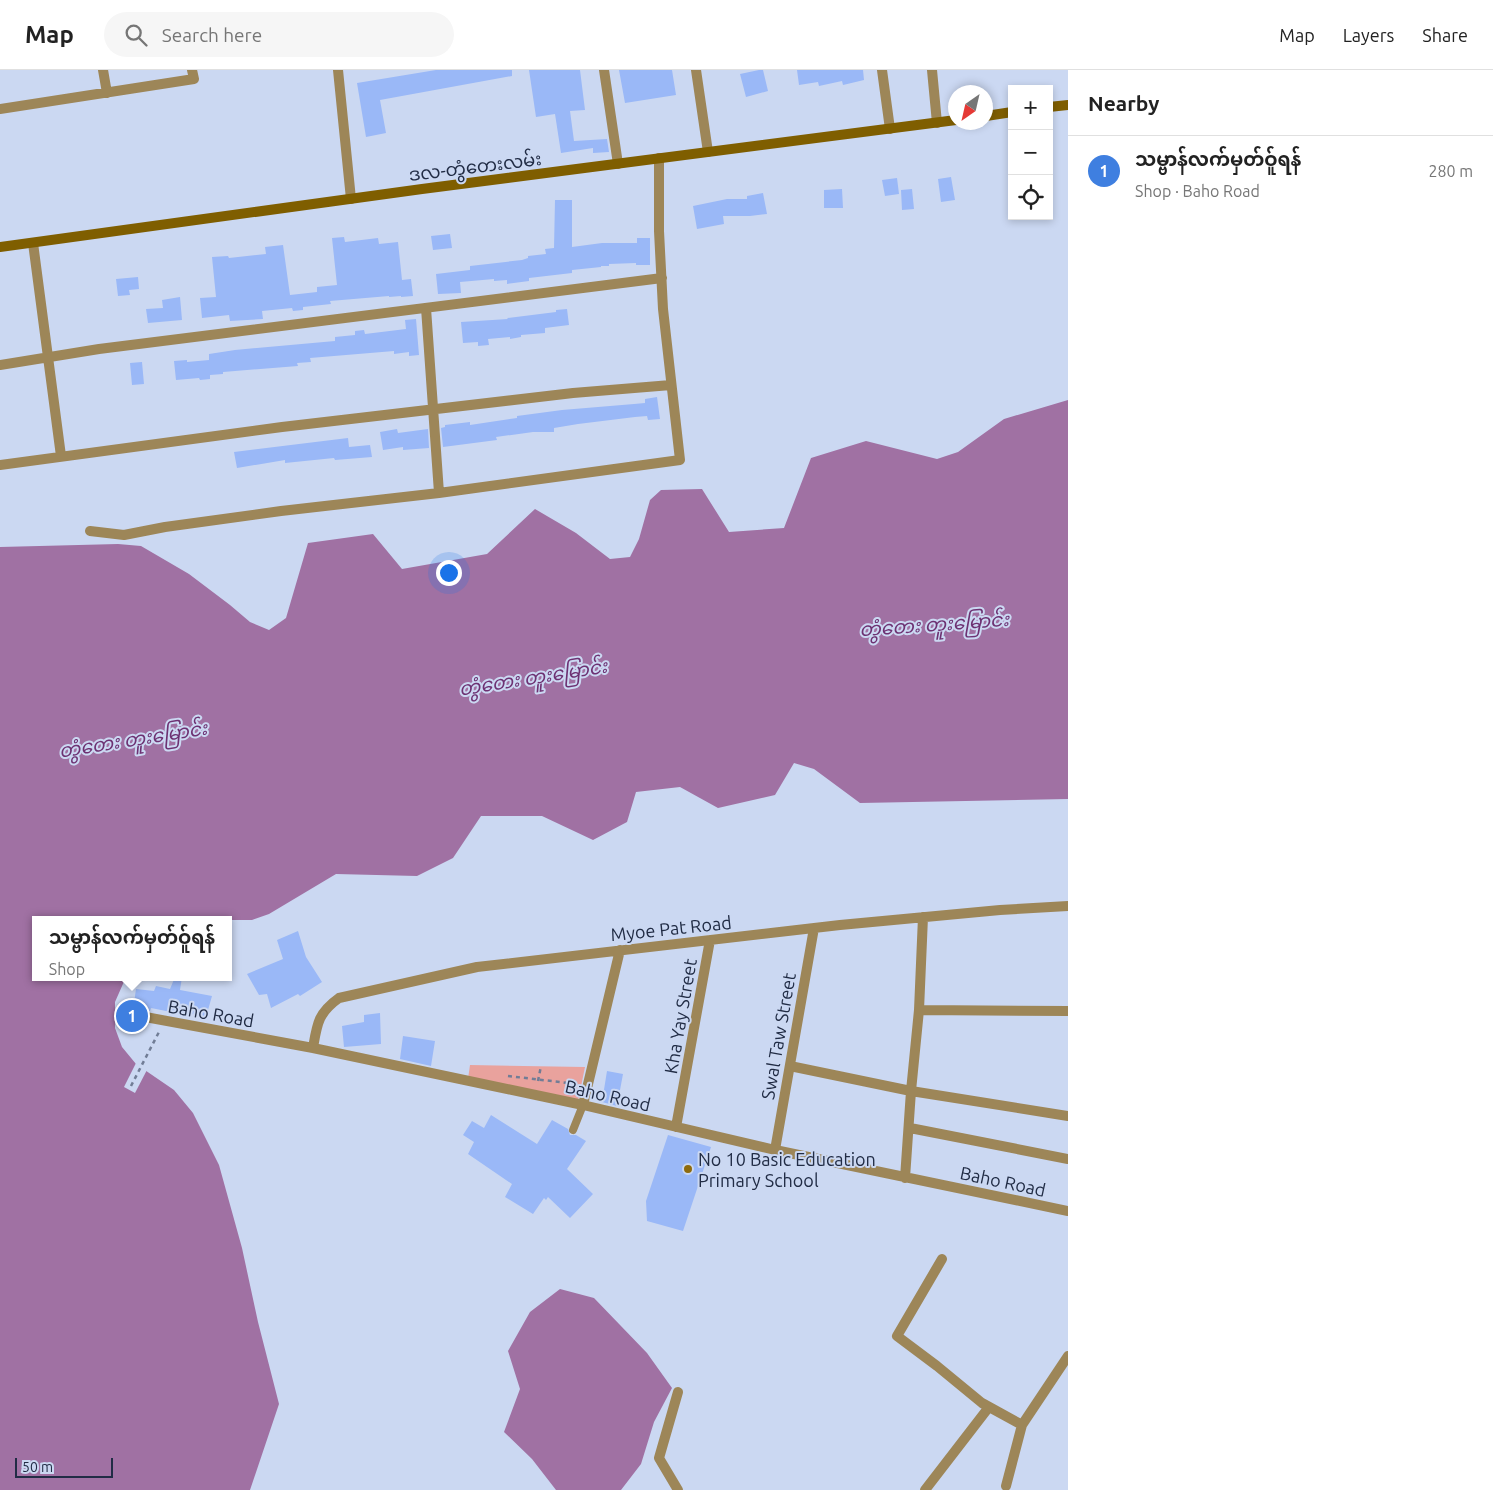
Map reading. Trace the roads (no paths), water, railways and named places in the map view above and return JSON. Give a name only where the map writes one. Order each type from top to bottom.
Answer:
[{"type":"main road","points":[[1053,107],[1068,105]]},
{"type":"main road","points":[[993,115],[1008,113]]},
{"type":"main road","name":"ဒလ-တွံတေးလမ်း","points":[[0,248],[351,199],[948,121]]},
{"type":"street","points":[[103,70],[107,93]]},
{"type":"street","points":[[0,109],[194,79],[192,70]]},
{"type":"street","points":[[338,70],[351,199]]},
{"type":"street","points":[[604,70],[618,164]]},
{"type":"street","points":[[696,70],[708,152]]},
{"type":"street","points":[[882,70],[890,129]]},
{"type":"street","points":[[932,70],[937,123]]},
{"type":"street","points":[[90,531],[124,534],[262,514],[439,493],[680,460],[662,278],[659,231],[659,158]]},
{"type":"street","points":[[33,243],[61,456]]},
{"type":"street","points":[[0,365],[99,349],[662,278]]},
{"type":"street","points":[[426,308],[439,493]]},
{"type":"street","points":[[0,465],[572,393],[671,384]]},
{"type":"street","name":"Myoe Pat Road","points":[[312,1048],[318,1020],[327,1007],[339,998],[477,967],[814,928],[923,917],[1068,906]]},
{"type":"street","points":[[905,1178],[910,1128],[911,1091],[920,1010],[923,917]]},
{"type":"street","name":"Swal Taw Street","points":[[775,1150],[814,928]]},
{"type":"street","name":"Kha Yay Street","points":[[676,1127],[710,940]]},
{"type":"street","points":[[583,1105],[620,950]]},
{"type":"street","points":[[920,1010],[1068,1011]]},
{"type":"street","name":"Baho Road","points":[[140,1016],[312,1048],[583,1105],[775,1150],[1068,1211]]},
{"type":"street","points":[[790,1066],[911,1091],[1068,1116]]},
{"type":"street","points":[[910,1128],[1068,1159]]},
{"type":"street","points":[[942,1259],[897,1336],[989,1407],[1022,1424]]},
{"type":"street","points":[[1006,1486],[1022,1424],[1068,1356]]},
{"type":"street","points":[[678,1392],[659,1458],[678,1490]]},
{"type":"street","points":[[925,1490],[989,1407]]},
{"type":"lane","points":[[573,1130],[583,1105]]},
{"type":"water","name":"တွံတေး တူးမြောင်း","points":[[1068,400],[1068,799],[860,803],[814,769],[794,763],[775,795],[718,808],[680,787],[636,792],[627,822],[593,840],[542,816],[481,816],[453,858],[417,876],[336,874],[269,914],[252,920],[232,920],[232,916],[32,916],[32,981],[124,981],[115,1002],[115,1028],[122,1047],[136,1064],[174,1090],[193,1113],[219,1165],[242,1248],[258,1322],[279,1404],[250,1490],[0,1490],[0,547],[118,544],[141,546],[189,574],[250,622],[269,630],[286,618],[308,543],[373,534],[402,569],[487,554],[535,509],[576,533],[610,559],[630,557],[639,539],[650,500],[661,490],[702,489],[729,532],[784,528],[811,458],[866,441],[937,459],[958,452],[1004,419]]},
{"type":"water","points":[[560,1289],[594,1298],[647,1353],[672,1388],[654,1422],[641,1464],[621,1490],[556,1490],[532,1459],[504,1432],[520,1389],[508,1351],[530,1312]]},
{"type":"place","name":"သမ္ဗာန်လက်မှတ်ဝ်ူရန်","points":[[132,1016]]},
{"type":"place","name":"No 10 Basic Education Primary School","points":[[688,1169]]}]
